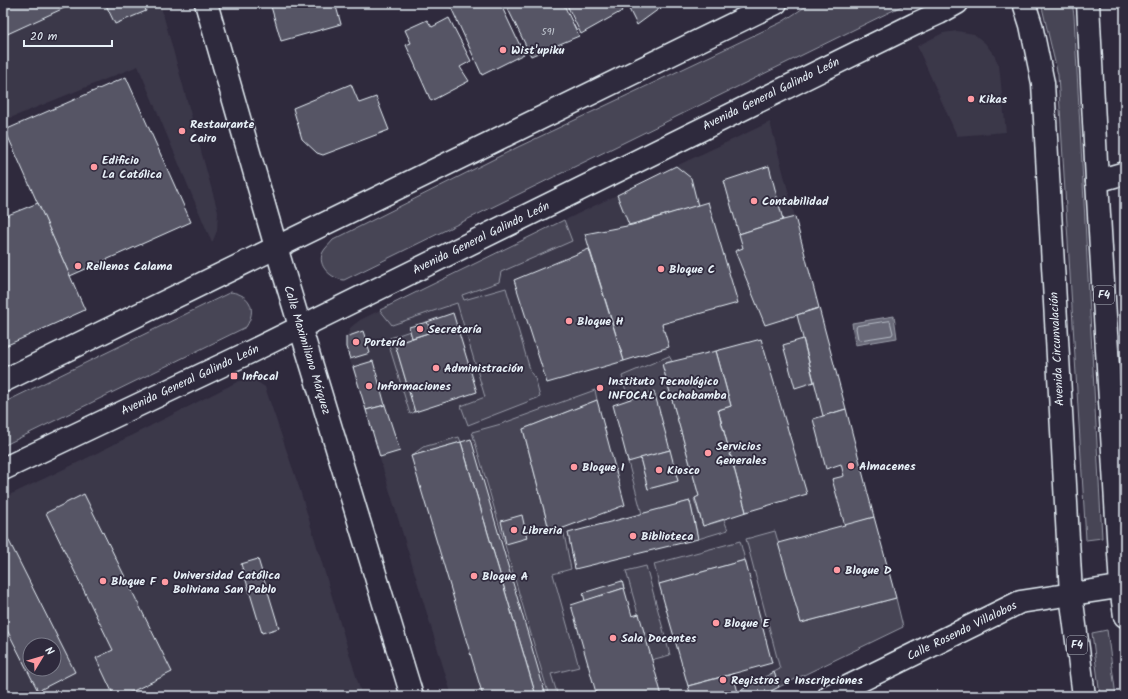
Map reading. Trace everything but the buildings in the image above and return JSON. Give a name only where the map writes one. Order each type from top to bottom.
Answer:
[{"type":"main road","name":"Calle Maximiliano Márquez","points":[[206,3],[276,248],[412,696]]},
{"type":"main road","points":[[3,381],[776,3]]},
{"type":"main road","name":"Avenida General Galindo León","points":[[3,469],[244,355],[957,3]]},
{"type":"main road","name":"Avenida Circunvalación","points":[[1024,3],[1031,25],[1043,83],[1071,594],[1084,696]]},
{"type":"main road","name":"F4","points":[[1088,3],[1097,181],[1125,616]]},
{"type":"main road","points":[[1097,181],[1125,173]]},
{"type":"main road","name":"Calle Rosendo Villalobos","points":[[829,696],[1020,602],[1123,586]]},
{"type":"shaded area","points":[[3,3],[160,3],[218,212],[217,231],[212,243],[138,66],[3,121]]},
{"type":"shaded area","points":[[811,3],[908,3],[344,280],[330,274],[323,267],[321,257],[325,249],[333,240],[518,147],[782,22]]},
{"type":"shaded area","points":[[1041,3],[1072,3],[1074,15],[1102,538],[1086,540],[1058,75]]},
{"type":"shaded area","name":"Kikas","points":[[957,31],[974,34],[985,43],[999,65],[1006,132],[957,136],[917,46],[943,33]]},
{"type":"shaded area","name":"Instituto Tecnológico INFOCAL Cochabamba","points":[[770,122],[903,627],[761,696],[452,696],[346,347],[346,337],[351,327],[360,320],[380,310]]},
{"type":"shaded area","points":[[564,220],[572,241],[501,272],[499,282],[462,295],[464,300],[506,288],[531,373],[535,378],[540,397],[468,425],[461,406],[485,397],[457,303],[392,325],[380,310]]},
{"type":"shaded area","points":[[231,292],[243,296],[250,304],[251,315],[246,327],[3,446],[3,403]]},
{"type":"shaded area","points":[[410,331],[412,338],[395,344],[415,412],[410,414],[387,339]]},
{"type":"shaded area","points":[[669,356],[672,361],[662,364],[699,496],[694,499],[703,526],[724,520],[728,530],[698,539],[690,501],[642,514],[628,462],[640,458],[648,489],[678,481],[653,392],[628,399],[622,376]]},
{"type":"shaded area","name":"Universidad Católica Boliviana San Pablo","points":[[253,379],[265,387],[300,490],[362,696],[3,696],[3,498],[81,461],[239,381]]},
{"type":"shaded area","points":[[595,390],[597,400],[523,429],[550,533],[563,529],[571,569],[553,574],[579,667],[551,674],[558,696],[549,696],[472,432],[501,424]]},
{"type":"shaded area","points":[[459,437],[461,442],[411,456],[423,447]]},
{"type":"shaded area","points":[[775,531],[801,623],[896,598],[903,627],[779,687],[774,672],[780,669],[746,539]]},
{"type":"shaded area","points":[[740,541],[745,560],[659,584],[654,564]]},
{"type":"shaded area","points":[[646,566],[670,655],[651,660],[626,571]]},
{"type":"shaded area","points":[[1107,630],[1116,696],[1100,696],[1092,633]]},
{"type":"water","points":[[894,316],[897,338],[855,345],[852,323]]},
{"type":"place","name":"Wist'upiku","points":[[503,50]]},
{"type":"place","name":"Kikas","points":[[971,99]]},
{"type":"place","name":"Restaurante Cairo","points":[[182,131]]},
{"type":"place","name":"Edificio La Católica","points":[[94,167]]},
{"type":"place","name":"Contabilidad","points":[[754,201]]},
{"type":"place","name":"Rellenos Calama","points":[[78,266]]},
{"type":"place","name":"Bloque C","points":[[661,269]]},
{"type":"place","name":"Bloque H","points":[[569,321]]},
{"type":"place","name":"Secretaría","points":[[420,329]]},
{"type":"place","name":"Portería","points":[[356,342]]},
{"type":"place","name":"Administración","points":[[436,368]]},
{"type":"place","name":"Infocal","points":[[234,376]]},
{"type":"place","name":"Informaciones","points":[[369,386]]},
{"type":"place","name":"Instituto Tecnológico INFOCAL Cochabamba","points":[[600,388]]},
{"type":"place","name":"Servicios Generales","points":[[708,453]]},
{"type":"place","name":"Almacenes","points":[[851,466]]},
{"type":"place","name":"Bloque I","points":[[574,467]]},
{"type":"place","name":"Kiosco","points":[[659,470]]},
{"type":"place","name":"Libreria","points":[[514,530]]},
{"type":"place","name":"Biblioteca","points":[[633,536]]},
{"type":"place","name":"Bloque D","points":[[837,570]]},
{"type":"place","name":"Bloque A","points":[[474,576]]},
{"type":"place","name":"Bloque F","points":[[103,581]]},
{"type":"place","name":"Universidad Católica Boliviana San Pablo","points":[[165,582]]},
{"type":"place","name":"Bloque E","points":[[716,623]]},
{"type":"place","name":"Sala Docentes","points":[[613,638]]},
{"type":"place","name":"Registros e Inscripciones","points":[[723,680]]}]
